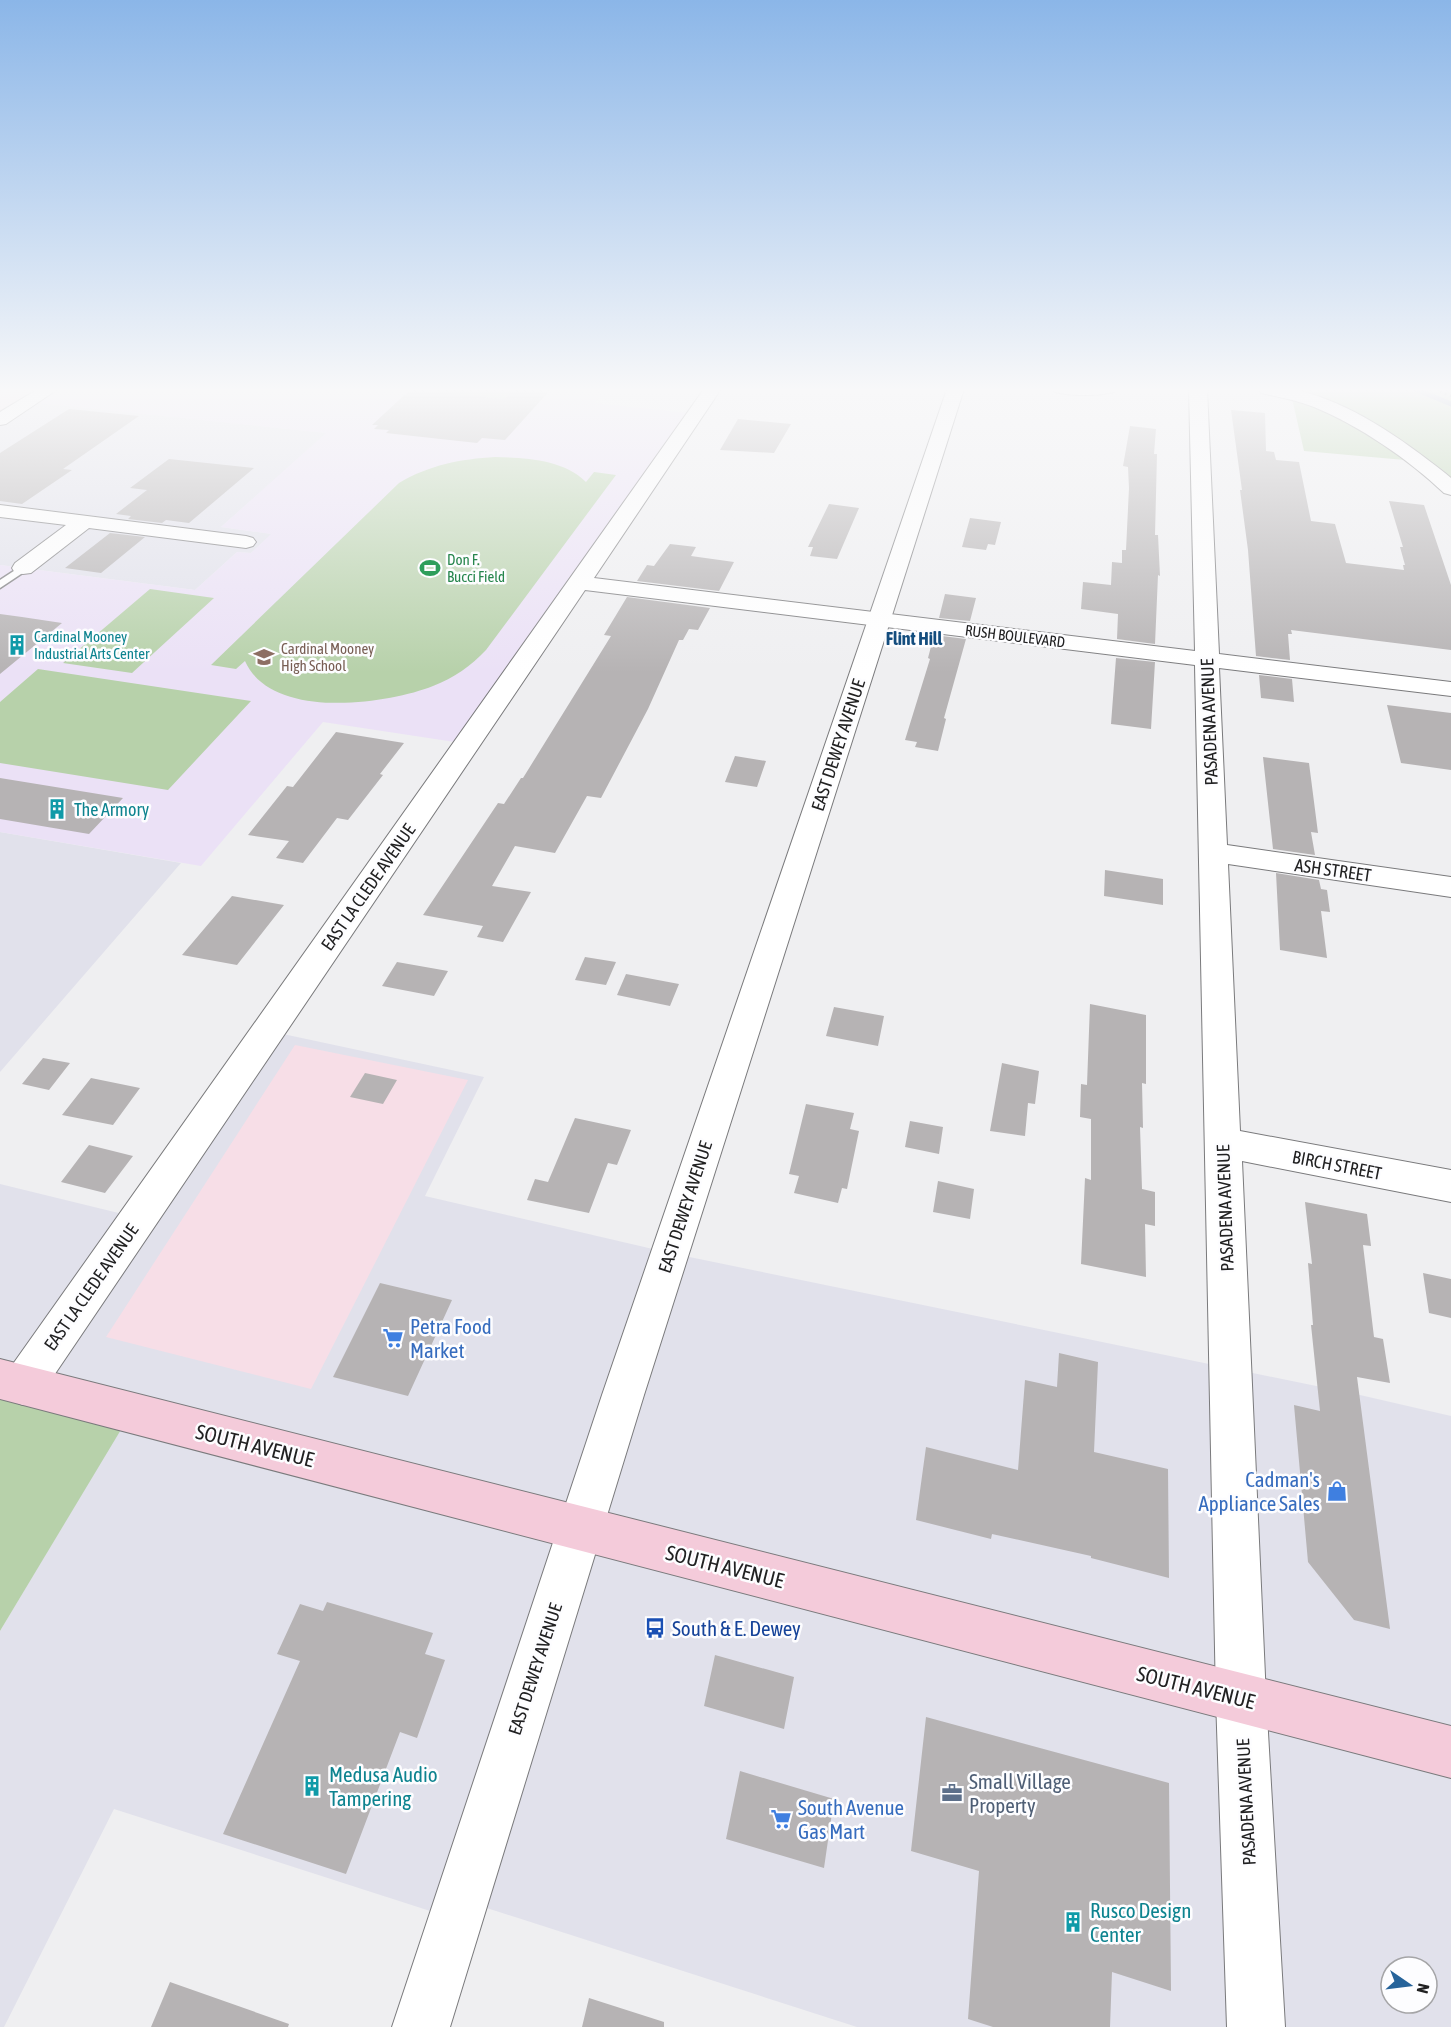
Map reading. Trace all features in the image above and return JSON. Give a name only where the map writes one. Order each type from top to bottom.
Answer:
[{"type":"main road","name":"SOUTH AVENUE","points":[[12,1382],[1451,1752]]},
{"type":"street","name":"EAST LA CLEDE AVENUE","points":[[12,1382],[580,583],[648,484]]},
{"type":"street","name":"EAST DEWEY AVENUE","points":[[421,2027],[580,1529],[924,484]]},
{"type":"street","name":"PASADENA AVENUE","points":[[1201,484],[1241,1698],[1256,2027]]},
{"type":"street","points":[[0,511],[246,542]]},
{"type":"street","points":[[23,568],[84,522]]},
{"type":"street","name":"RUSH BOULEVARD","points":[[580,583],[1451,689]]},
{"type":"street","name":"ASH STREET","points":[[1214,852],[1451,887]]},
{"type":"street","name":"BIRCH STREET","points":[[1223,1143],[1451,1186]]},
{"type":"lane","points":[[0,585],[23,568]]},
{"type":"shaded area","points":[[0,484],[270,484],[221,527],[272,534],[251,553],[237,552],[195,590],[0,565]]},
{"type":"shaded area","name":"Cardinal Mooney High School","points":[[269,484],[649,484],[468,744],[323,722],[201,866],[0,832],[0,565],[195,590],[237,552],[251,553],[271,534],[221,527]]},
{"type":"shaded area","points":[[0,832],[181,863],[0,1072]]},
{"type":"shaded area","points":[[269,1031],[484,1077],[425,1196],[670,1253],[1360,1395],[1451,1416],[1451,2027],[857,2027],[462,1900],[455,1919],[114,1809],[4,2027],[0,2027],[0,1631],[130,1413],[0,1379],[0,1184],[139,1218]]},
{"type":"shaded area","points":[[295,1045],[468,1080],[311,1389],[106,1337]]},
{"type":"green space","points":[[398,484],[610,484],[486,650],[468,666],[441,683],[412,693],[387,698],[331,703],[303,700],[279,692],[259,680],[245,661],[236,669],[211,665]]},
{"type":"green space","points":[[150,589],[214,598],[132,673],[63,663]]},
{"type":"green space","points":[[38,669],[251,701],[168,790],[0,763],[0,702]]},
{"type":"green space","points":[[0,1379],[131,1413],[0,1631]]},
{"type":"building","points":[[0,484],[52,484],[22,504],[0,501]]},
{"type":"building","points":[[136,484],[236,484],[189,523],[128,519],[131,516],[116,514],[147,490],[130,488]]},
{"type":"building","points":[[1129,484],[1156,484],[1155,535],[1158,535],[1160,576],[1158,575],[1155,644],[1117,639],[1118,614],[1081,609],[1083,582],[1111,585],[1112,562],[1122,563],[1122,550],[1126,550]]},
{"type":"building","points":[[1241,484],[1303,484],[1311,521],[1335,524],[1346,563],[1404,570],[1403,565],[1405,565],[1400,547],[1403,547],[1389,501],[1424,505],[1451,585],[1451,650],[1291,630],[1292,634],[1288,634],[1290,660],[1256,656],[1248,550],[1240,490],[1242,490]]},
{"type":"building","points":[[829,504],[859,508],[837,559],[810,556],[813,547],[808,547]]},
{"type":"building","points":[[970,518],[1001,522],[995,545],[988,544],[986,550],[962,547]]},
{"type":"building","points":[[110,533],[145,537],[101,573],[65,568]]},
{"type":"building","points":[[670,544],[696,547],[691,556],[734,562],[719,591],[637,581],[647,565],[654,566]]},
{"type":"building","points":[[945,594],[976,598],[970,621],[939,618]]},
{"type":"building","points":[[627,597],[710,608],[698,630],[689,629],[683,640],[679,640],[648,709],[601,798],[587,796],[555,853],[515,846],[492,886],[531,892],[503,942],[477,937],[483,926],[423,915],[498,803],[504,804],[523,778],[611,636],[604,635]]},
{"type":"building","name":"Cardinal Mooney Industrial Arts Center","points":[[0,614],[22,617],[62,623],[0,674]]},
{"type":"building","points":[[934,635],[966,639],[944,718],[946,719],[938,751],[915,747],[917,742],[905,740],[930,659],[928,658]]},
{"type":"building","points":[[1116,658],[1155,662],[1151,729],[1111,724]]},
{"type":"building","points":[[1259,675],[1292,679],[1294,702],[1261,698]]},
{"type":"building","points":[[1387,705],[1451,713],[1451,770],[1401,763]]},
{"type":"building","points":[[336,732],[404,743],[380,774],[383,775],[348,820],[337,818],[303,863],[276,858],[289,841],[248,835],[287,786],[293,787]]},
{"type":"building","points":[[735,756],[766,761],[757,787],[725,782]]},
{"type":"building","points":[[1263,757],[1309,763],[1318,833],[1311,832],[1315,855],[1273,849]]},
{"type":"building","name":"The Armory","points":[[0,778],[123,798],[89,834],[0,819]]},
{"type":"building","points":[[1105,870],[1163,879],[1163,905],[1104,896]]},
{"type":"building","points":[[1276,873],[1319,880],[1321,889],[1327,890],[1330,912],[1321,911],[1327,958],[1280,950]]},
{"type":"building","points":[[232,896],[284,905],[237,965],[182,955]]},
{"type":"building","points":[[585,957],[616,962],[606,985],[575,980]]},
{"type":"building","points":[[397,962],[448,971],[434,996],[382,986]]},
{"type":"building","points":[[626,974],[679,984],[670,1006],[617,995]]},
{"type":"building","points":[[1090,1004],[1146,1015],[1146,1084],[1142,1083],[1143,1128],[1140,1127],[1142,1189],[1155,1192],[1155,1226],[1145,1224],[1146,1277],[1081,1264],[1085,1178],[1091,1180],[1091,1119],[1080,1117],[1081,1084],[1087,1085]]},
{"type":"building","points":[[834,1007],[884,1016],[878,1046],[826,1036]]},
{"type":"building","points":[[43,1058],[70,1063],[49,1090],[22,1084]]},
{"type":"building","points":[[1002,1063],[1039,1071],[1035,1104],[1028,1103],[1025,1136],[990,1131]]},
{"type":"building","points":[[365,1073],[397,1080],[383,1104],[350,1097]]},
{"type":"building","points":[[91,1078],[140,1088],[113,1125],[62,1115]]},
{"type":"building","points":[[806,1104],[854,1113],[850,1129],[859,1131],[847,1189],[842,1188],[838,1203],[794,1193],[799,1176],[789,1174]]},
{"type":"building","points":[[575,1118],[631,1130],[617,1165],[608,1163],[589,1213],[527,1200],[535,1179],[548,1182]]},
{"type":"building","points":[[910,1121],[943,1127],[939,1154],[905,1147]]},
{"type":"building","points":[[89,1145],[133,1156],[105,1193],[61,1182]]},
{"type":"building","points":[[938,1181],[974,1189],[970,1219],[933,1212]]},
{"type":"building","points":[[1305,1202],[1367,1214],[1371,1246],[1363,1245],[1374,1337],[1383,1339],[1390,1383],[1357,1377],[1390,1629],[1354,1620],[1308,1562],[1294,1405],[1320,1411],[1311,1325],[1313,1325],[1308,1263],[1312,1264]]},
{"type":"building","points":[[1423,1273],[1451,1279],[1451,1318],[1429,1313]]},
{"type":"building","name":"Petra Food Market","points":[[380,1283],[452,1300],[408,1396],[333,1377]]},
{"type":"building","points":[[1059,1353],[1098,1362],[1094,1452],[1168,1469],[1169,1578],[1091,1558],[1091,1556],[992,1534],[991,1539],[916,1520],[926,1447],[1018,1470],[1025,1380],[1057,1387]]},
{"type":"building","name":"Medusa Audio Tampering","points":[[327,1602],[433,1633],[425,1654],[445,1660],[417,1738],[400,1732],[346,1874],[223,1834],[300,1661],[277,1654],[300,1604],[323,1611]]},
{"type":"building","points":[[715,1655],[794,1677],[784,1729],[704,1706]]},
{"type":"building","name":"Rusco Design Center","points":[[926,1717],[1169,1783],[1171,1991],[1112,1972],[1110,2027],[993,2027],[968,2019],[979,1871],[911,1851]]},
{"type":"building","name":"South Avenue Gas Mart","points":[[740,1771],[834,1799],[824,1868],[726,1839]]},
{"type":"building","points":[[170,1982],[289,2024],[288,2027],[151,2027]]},
{"type":"building","points":[[589,1998],[664,2022],[664,2027],[582,2027]]},
{"type":"place","name":"Don F. Bucci Field","points":[[430,568]]},
{"type":"place","name":"Cardinal Mooney Industrial Arts Center","points":[[17,645]]},
{"type":"place","name":"Cardinal Mooney High School","points":[[264,657]]},
{"type":"place","name":"The Armory","points":[[57,809]]},
{"type":"place","name":"Petra Food Market","points":[[393,1338]]},
{"type":"place","name":"Cadman's Appliance Sales","points":[[1337,1491]]},
{"type":"place","name":"South & E. Dewey","points":[[655,1628]]},
{"type":"place","name":"Medusa Audio Tampering","points":[[312,1786]]},
{"type":"place","name":"Small Village Property","points":[[952,1793]]},
{"type":"place","name":"South Avenue Gas Mart","points":[[781,1819]]},
{"type":"place","name":"Rusco Design Center","points":[[1073,1922]]},
{"type":"district","name":"Flint Hill","points":[[914,638]]}]
